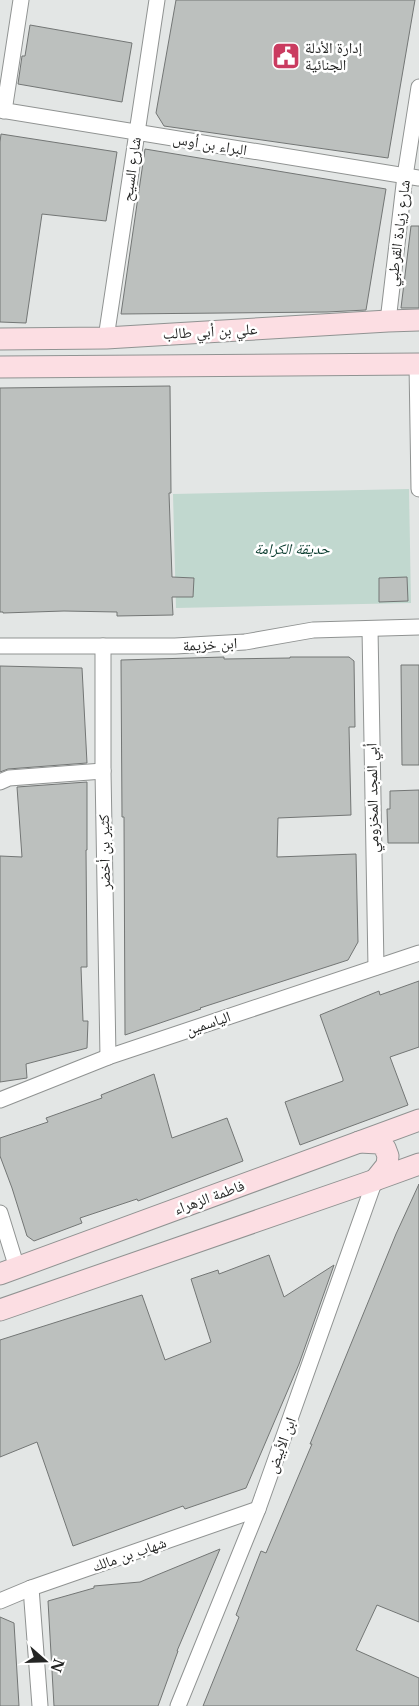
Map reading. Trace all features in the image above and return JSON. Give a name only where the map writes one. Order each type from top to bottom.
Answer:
[{"type":"main road","name":"علي بن أبي طالب","points":[[0,339],[106,338],[419,320]]},
{"type":"main road","points":[[0,367],[418,364]]},
{"type":"main road","name":"فاطمة الزهراء","points":[[8,1271],[419,1120]]},
{"type":"main road","points":[[359,1142],[379,1143],[385,1148],[388,1156],[387,1166],[375,1180]]},
{"type":"main road","points":[[0,1310],[419,1164]]},
{"type":"street","points":[[2,111],[22,0]]},
{"type":"street","name":"شارع السيح","points":[[106,338],[157,0]]},
{"type":"street","name":"شارع زيادة القرطبي","points":[[388,321],[412,177],[419,87]]},
{"type":"street","name":"البراء بن أوس","points":[[2,111],[412,177]]},
{"type":"street","points":[[418,364],[419,488]]},
{"type":"street","name":"ابن خزيمة","points":[[0,646],[176,646],[245,642],[313,630],[419,627]]},
{"type":"street","name":"أبي المجد المخزومي","points":[[370,629],[376,966]]},
{"type":"street","name":"كثير بن أخضر","points":[[103,646],[103,771],[108,1057]]},
{"type":"street","points":[[0,782],[9,778],[103,771]]},
{"type":"street","name":"الياسمين","points":[[0,1100],[108,1057],[419,953]]},
{"type":"street","name":"ابن الأبيض","points":[[178,1706],[258,1509],[375,1180]]},
{"type":"street","points":[[0,1212],[8,1271]]},
{"type":"street","name":"شهاب بن مالك","points":[[0,1601],[31,1588],[258,1509]]},
{"type":"street","points":[[31,1588],[40,1706]]},
{"type":"green space","name":"حديقة الكرامة","points":[[409,489],[411,603],[176,608],[173,494]]},
{"type":"building","name":"إدارة الأدلة الجنائية","points":[[176,0],[415,0],[388,158],[164,126],[156,113]]},
{"type":"building","points":[[30,25],[132,43],[122,102],[18,84],[22,56],[25,56]]},
{"type":"building","points":[[1,134],[117,152],[106,221],[42,214],[26,323],[0,322]]},
{"type":"building","points":[[145,149],[386,189],[366,310],[121,314]]},
{"type":"building","points":[[411,226],[419,226],[419,308],[401,308]]},
{"type":"building","points":[[170,386],[171,493],[169,493],[172,577],[194,578],[193,597],[172,597],[173,615],[117,616],[117,612],[64,611],[0,612],[0,388]]},
{"type":"building","points":[[407,577],[408,601],[379,602],[379,578]]},
{"type":"building","points":[[224,657],[224,659],[349,657],[354,661],[355,727],[349,727],[351,815],[278,818],[277,857],[356,854],[358,942],[348,960],[200,1008],[125,1035],[121,660]]},
{"type":"building","points":[[401,665],[419,665],[419,765],[402,765]]},
{"type":"building","points":[[0,666],[82,668],[87,763],[8,769],[0,772]]},
{"type":"building","points":[[87,782],[87,967],[81,967],[83,1021],[88,1021],[87,1048],[26,1064],[27,1078],[0,1082],[0,856],[22,857],[17,787]]},
{"type":"building","points":[[419,790],[419,843],[388,843],[387,809],[390,809],[390,791]]},
{"type":"building","points":[[419,981],[419,1047],[390,1057],[408,1105],[300,1145],[285,1102],[343,1081],[320,1015],[379,991],[380,995]]},
{"type":"building","points":[[154,1074],[172,1138],[227,1118],[243,1161],[138,1201],[137,1199],[80,1218],[82,1223],[34,1241],[27,1236],[0,1156],[0,1138],[48,1122],[46,1118],[102,1098],[101,1095]]},
{"type":"building","points":[[419,1184],[419,1622],[377,1605],[356,1650],[419,1678],[419,1706],[203,1706],[239,1617],[236,1615],[261,1551],[266,1553],[396,1234]]},
{"type":"building","points":[[269,1255],[284,1297],[334,1265],[299,1364],[246,1488],[185,1509],[183,1506],[73,1546],[37,1442],[0,1457],[0,1340],[142,1295],[165,1360],[211,1342],[191,1279],[218,1270],[219,1274]]},
{"type":"building","points":[[220,1549],[177,1651],[158,1706],[54,1706],[48,1601],[94,1588],[94,1586],[140,1582]]},
{"type":"building","points":[[0,1617],[14,1623],[19,1706],[0,1706]]},
{"type":"place","name":"إدارة الأدلة الجنائية","points":[[286,56]]}]
